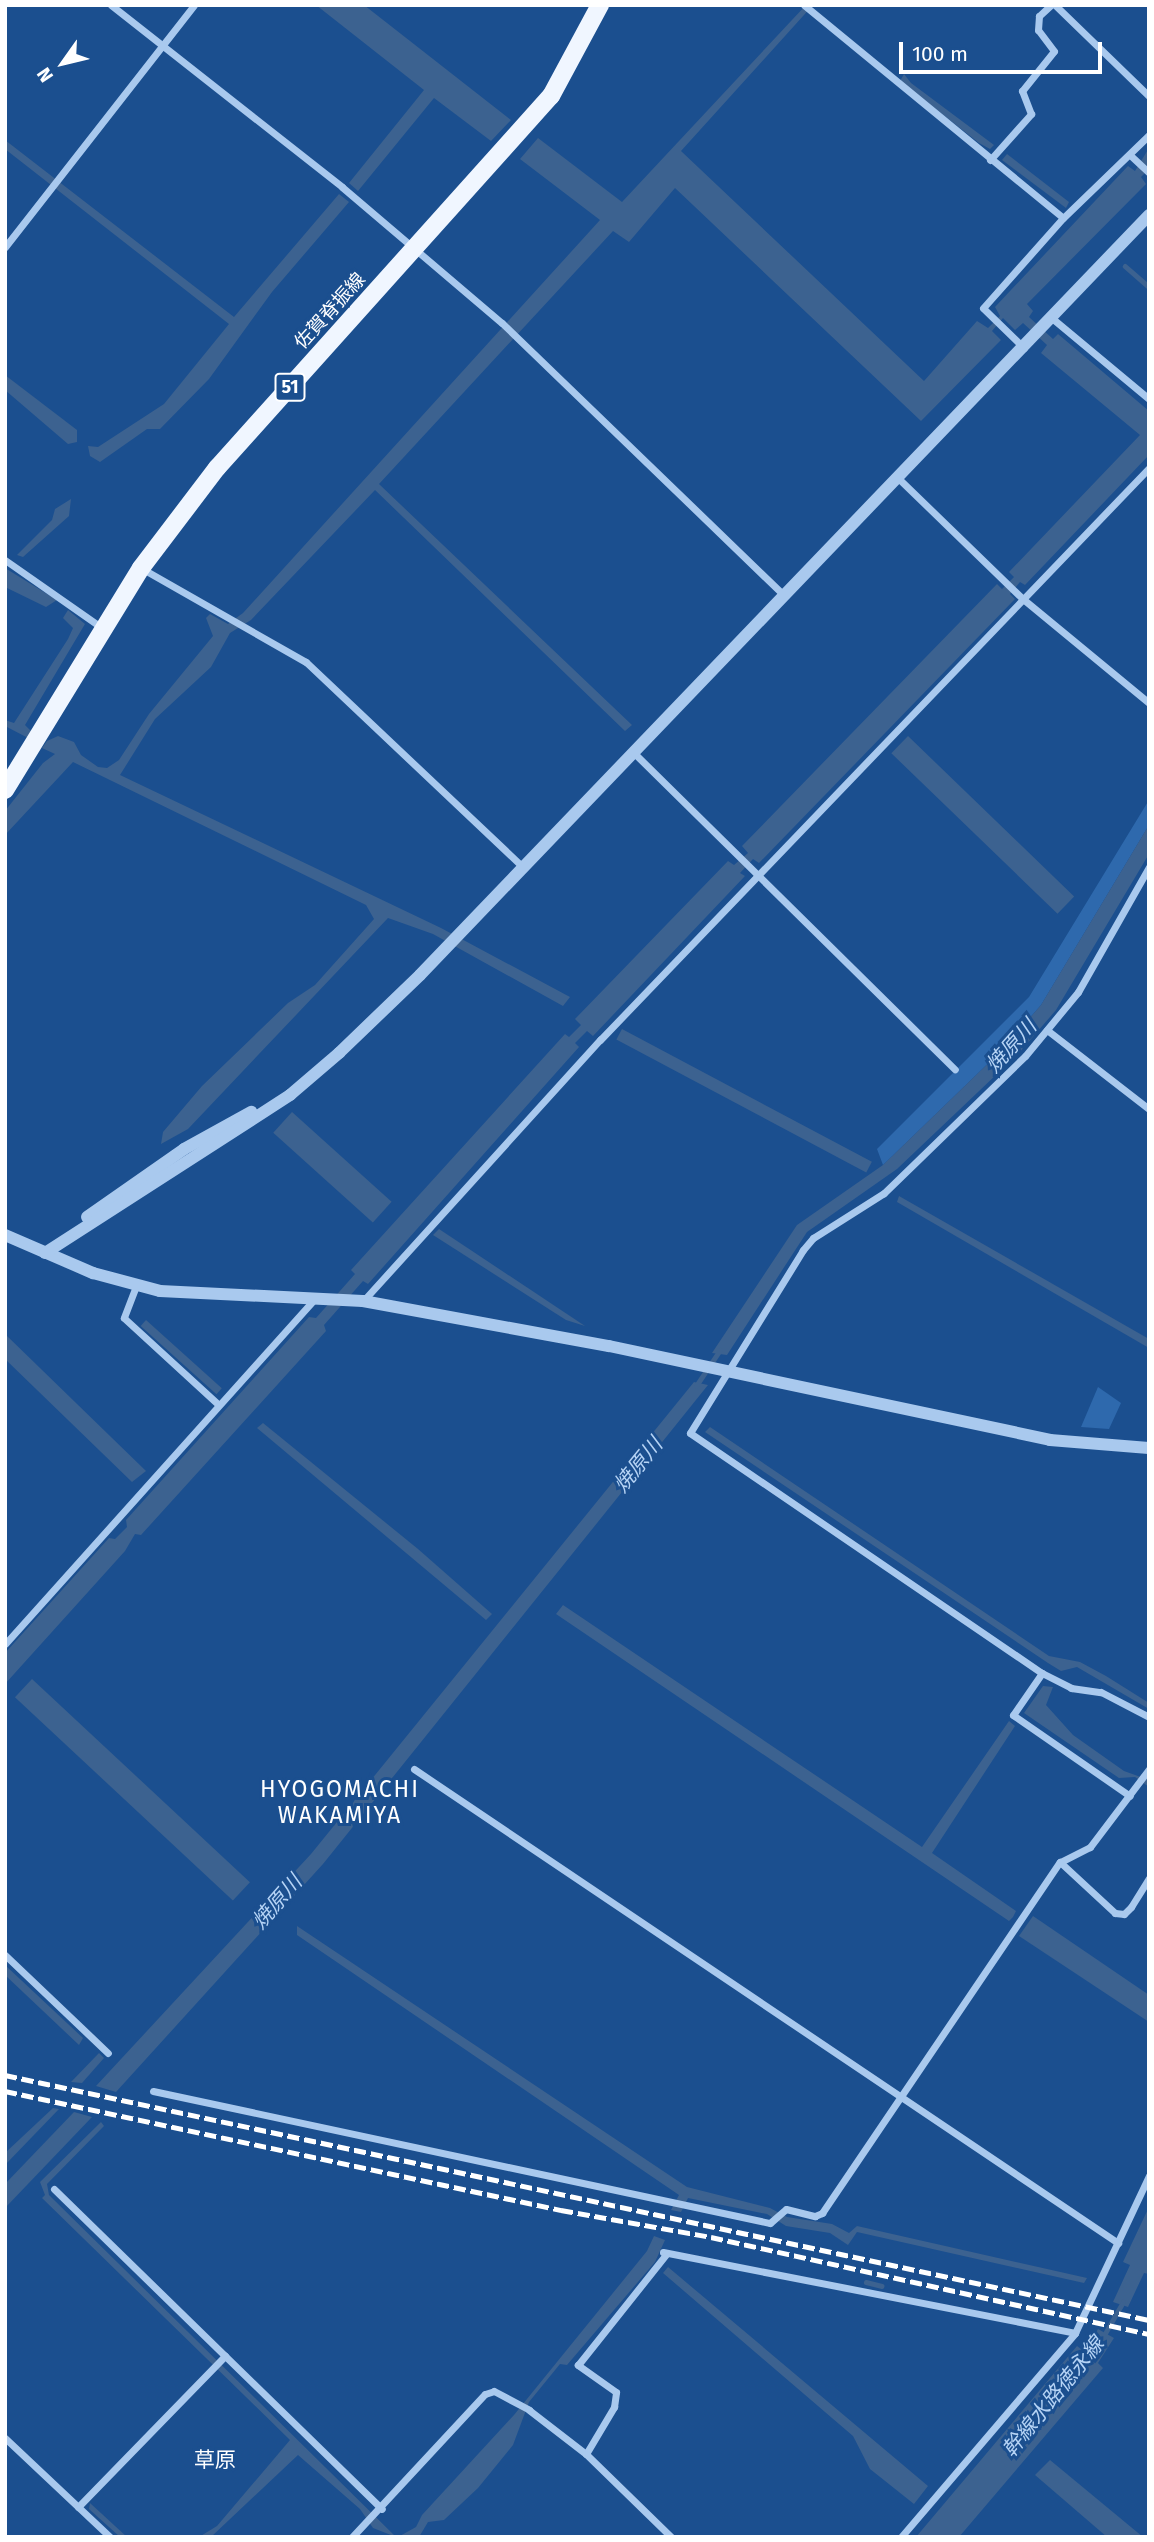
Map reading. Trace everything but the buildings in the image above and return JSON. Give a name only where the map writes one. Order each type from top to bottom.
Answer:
[{"type":"main road","name":"佐賀脊振線","points":[[5,790],[141,568],[217,468],[551,96],[600,5]]},
{"type":"street","points":[[111,5],[342,187],[502,323],[785,596]]},
{"type":"street","points":[[5,247],[194,5]]},
{"type":"street","points":[[804,5],[1063,218]]},
{"type":"street","points":[[990,160],[1031,114],[1022,91],[1054,51],[1038,30],[1039,16],[1053,5],[1149,96]]},
{"type":"street","points":[[1025,348],[983,308],[1063,218],[1149,135]]},
{"type":"street","points":[[1130,155],[1149,173]]},
{"type":"street","points":[[46,1253],[64,1233],[184,1149],[308,1078],[446,948],[1053,319],[1149,215]]},
{"type":"street","points":[[1053,319],[1149,399]]},
{"type":"street","points":[[356,1300],[600,1040],[1149,468]]},
{"type":"street","points":[[898,478],[1023,599],[1149,703]]},
{"type":"street","points":[[5,559],[103,629]]},
{"type":"street","points":[[141,568],[251,628],[306,662],[523,867]]},
{"type":"street","points":[[633,752],[955,1069]]},
{"type":"street","points":[[1149,867],[1078,992],[1047,1030],[884,1193],[813,1238],[690,1433],[1042,1673],[1071,1688],[1101,1692],[1149,1717]]},
{"type":"street","points":[[1047,1030],[1149,1109]]},
{"type":"street","points":[[5,1235],[136,1286],[197,1296],[356,1300],[696,1365],[1050,1440],[1149,1448]]},
{"type":"street","points":[[136,1286],[124,1318],[218,1404]]},
{"type":"street","points":[[5,1644],[315,1298]]},
{"type":"street","points":[[1042,1673],[1013,1715],[1130,1796]]},
{"type":"street","points":[[414,1769],[1118,2243]]},
{"type":"street","points":[[153,2091],[671,2202],[774,2221],[781,2210],[815,2216],[822,2213],[1060,1863],[1090,1847],[1141,1784],[1147,1772]]},
{"type":"street","points":[[1060,1863],[1115,1913],[1124,1914],[1131,1907],[1149,1878]]},
{"type":"street","points":[[5,1955],[108,2053]]},
{"type":"street","points":[[901,2537],[1074,2333],[1149,2176]]},
{"type":"street","points":[[54,2189],[382,2509]]},
{"type":"street","points":[[586,2454],[614,2407],[616,2392],[578,2365],[665,2253],[673,2250],[1074,2333]]},
{"type":"street","points":[[78,2507],[225,2357]]},
{"type":"street","points":[[352,2537],[382,2509],[485,2393],[494,2391],[529,2410],[586,2454],[671,2537]]},
{"type":"street","points":[[5,2438],[110,2537]]},
{"type":"shaded area","points":[[1149,800],[1149,825],[1041,1005],[1002,1050],[883,1165],[877,1149],[1029,997]]},
{"type":"shaded area","points":[[1098,1387],[1121,1403],[1109,1429],[1081,1427]]},
{"type":"water","points":[[316,5],[364,5],[511,120],[491,141],[434,98],[358,191],[349,183],[424,90]]},
{"type":"water","points":[[806,5],[813,5],[681,151],[924,381],[977,321],[988,328],[1000,316],[995,307],[1128,166],[1135,171],[1149,148],[1149,169],[1141,177],[1146,184],[1027,304],[1033,311],[1029,317],[1053,339],[1058,334],[1149,411],[1149,455],[1025,585],[1020,582],[1010,594],[1015,599],[759,863],[753,859],[740,873],[745,876],[593,1036],[587,1031],[575,1043],[579,1047],[368,1284],[363,1281],[324,1325],[326,1331],[141,1535],[135,1534],[125,1551],[5,1684],[5,1653],[109,1538],[115,1539],[127,1527],[126,1520],[309,1317],[316,1318],[355,1274],[351,1270],[565,1034],[569,1037],[581,1025],[575,1019],[728,861],[734,865],[748,853],[742,846],[997,584],[1002,589],[1014,577],[1009,572],[1140,435],[1041,353],[1047,345],[1023,323],[1015,330],[1003,318],[992,331],[1001,340],[921,421],[675,188],[629,242],[613,231],[379,484],[632,725],[625,731],[375,490],[251,620],[230,633],[211,667],[155,719],[120,775],[441,928],[570,997],[563,1006],[433,934],[388,918],[188,1129],[161,1144],[163,1132],[202,1086],[288,1003],[315,985],[374,919],[366,905],[73,762],[5,835],[5,811],[43,763],[55,754],[42,748],[47,741],[58,736],[74,742],[81,755],[98,767],[107,768],[119,760],[149,714],[213,636],[206,618],[210,614],[228,624],[243,613],[600,220],[520,159],[538,138],[622,202]]},
{"type":"water","points":[[904,74],[911,83],[994,145],[990,149],[979,143],[900,81]]},
{"type":"water","points":[[5,140],[234,317],[339,194],[349,202],[272,292],[209,379],[160,429],[147,429],[100,462],[90,456],[88,446],[98,447],[164,404],[229,324],[5,149]]},
{"type":"water","points":[[1007,154],[1069,202],[1066,208],[1002,160]]},
{"type":"water","points":[[5,375],[77,430],[77,442],[68,444],[5,390]]},
{"type":"water","points":[[71,499],[69,516],[23,557],[17,555],[52,520],[55,509]]},
{"type":"water","points":[[5,568],[57,600],[46,607],[5,587]]},
{"type":"water","points":[[68,610],[85,624],[25,725],[35,735],[32,740],[5,726],[5,720],[14,723],[68,639],[73,628],[63,618]]},
{"type":"water","points":[[908,736],[1074,896],[1057,914],[891,753]]},
{"type":"water","points":[[1149,825],[1149,854],[1056,1010],[1019,1053],[897,1169],[807,1232],[727,1355],[712,1353],[797,1225],[883,1165],[1002,1050],[1041,1005]]},
{"type":"water","points":[[622,1029],[872,1162],[866,1172],[616,1040]]},
{"type":"water","points":[[292,1112],[392,1202],[373,1222],[273,1133]]},
{"type":"water","points":[[899,1196],[1149,1339],[1149,1348],[897,1202]]},
{"type":"water","points":[[439,1229],[585,1326],[566,1320],[433,1235]]},
{"type":"water","points":[[146,1320],[222,1388],[216,1394],[141,1326]]},
{"type":"water","points":[[5,1334],[146,1471],[132,1482],[5,1359]]},
{"type":"water","points":[[694,1382],[708,1385],[323,1864],[116,2092],[96,2086],[311,1854]]},
{"type":"water","points":[[263,1423],[418,1549],[492,1614],[486,1620],[257,1428]]},
{"type":"water","points":[[710,1427],[1049,1656],[1080,1662],[1149,1703],[1149,1709],[1077,1667],[1061,1671],[1048,1663],[705,1432]]},
{"type":"water","points":[[563,1605],[922,1847],[1009,1721],[1015,1726],[932,1853],[1016,1911],[1013,1917],[1009,1921],[556,1614]]},
{"type":"water","points":[[32,1679],[250,1882],[233,1901],[15,1697]]},
{"type":"water","points":[[1043,1686],[1053,1687],[1046,1705],[1073,1735],[1124,1771],[1149,1780],[1149,1787],[1135,1777],[1119,1778],[1024,1713]]},
{"type":"water","points":[[1033,1916],[1149,1995],[1149,2022],[1019,1936]]},
{"type":"water","points":[[297,1926],[687,2187],[770,2208],[787,2217],[832,2224],[849,2233],[857,2226],[1087,2278],[1084,2283],[857,2232],[848,2245],[830,2233],[786,2226],[767,2214],[688,2198],[681,2212],[671,2210],[679,2195],[297,1935]]},
{"type":"water","points":[[5,1965],[83,2038],[79,2045],[5,1975]]},
{"type":"water","points":[[99,2053],[104,2058],[82,2083],[71,2082]]},
{"type":"water","points":[[53,2108],[59,2109],[5,2165],[5,2153]]},
{"type":"water","points":[[74,2112],[92,2117],[5,2208],[5,2184]]},
{"type":"water","points":[[101,2122],[104,2126],[47,2184],[49,2195],[396,2537],[373,2528],[360,2509],[298,2455],[211,2537],[199,2537],[217,2526],[290,2440],[42,2198],[45,2195],[40,2182]]},
{"type":"water","points":[[1149,2207],[1149,2274],[1144,2273],[1128,2307],[1113,2302],[1130,2265],[1123,2262]]},
{"type":"water","points":[[654,2236],[665,2240],[655,2262],[567,2365],[560,2364],[529,2402],[513,2445],[478,2488],[444,2520],[428,2522],[419,2537],[398,2537],[416,2527],[422,2515],[514,2415],[647,2251]]},
{"type":"water","points":[[668,2267],[928,2486],[914,2504],[870,2469],[853,2436],[663,2273]]},
{"type":"water","points":[[1098,2329],[1114,2338],[1098,2363],[1103,2368],[959,2537],[916,2537],[1077,2346],[1085,2352]]},
{"type":"water","points":[[1050,2460],[1143,2537],[1107,2537],[1035,2475]]},
{"type":"water","points":[[90,2503],[127,2537],[120,2537],[89,2509]]},
{"type":"waterway","points":[[1125,266],[1149,287]]},
{"type":"waterway","name":"焼原川","points":[[696,1386],[720,1350]]},
{"type":"waterway","points":[[866,2282],[882,2286]]},
{"type":"waterway","name":"幹線水路徳永線","points":[[1103,2337],[1123,2302]]},
{"type":"railway","points":[[5,2075],[1149,2320]]},
{"type":"railway","points":[[5,2091],[561,2210],[711,2237],[1149,2334]]},
{"type":"district","name":"HYOGOMACHI WAKAMIYA","points":[[340,1802]]},
{"type":"district","name":"草原","points":[[215,2460]]}]
